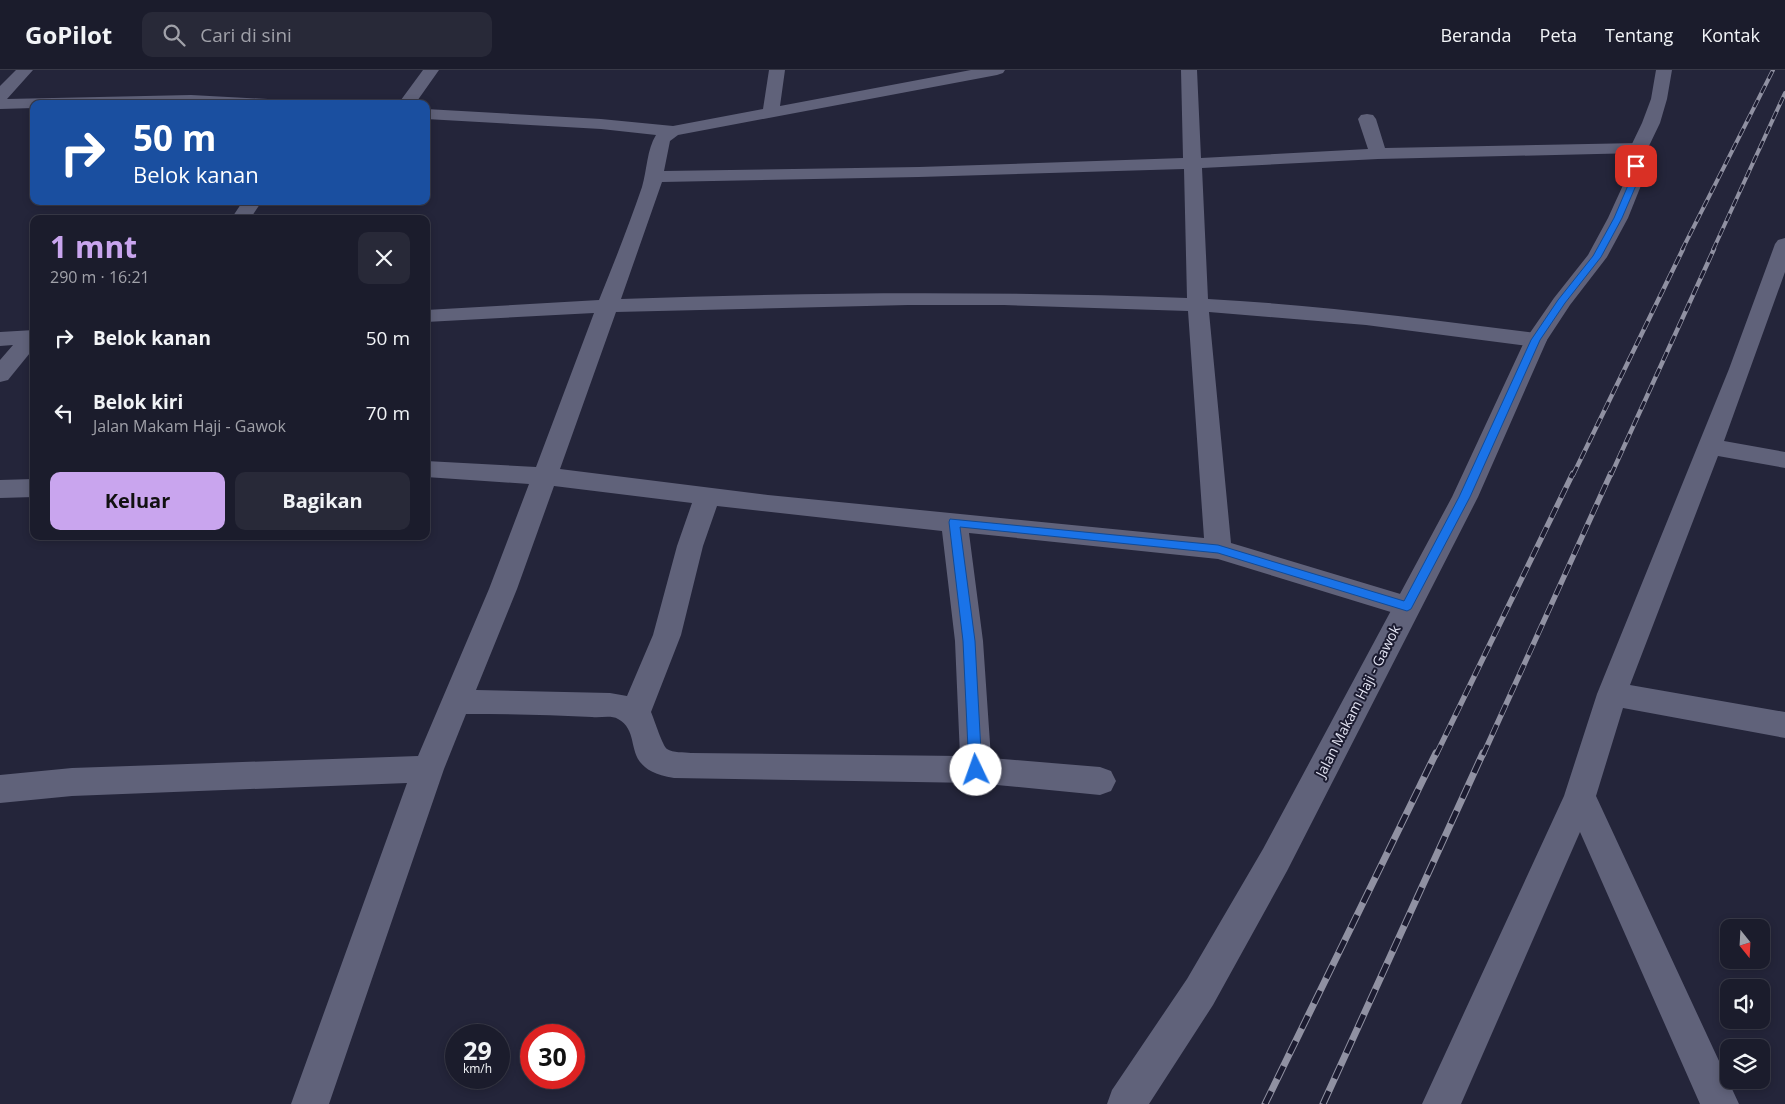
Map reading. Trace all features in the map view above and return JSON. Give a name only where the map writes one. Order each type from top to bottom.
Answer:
[{"type":"street","points":[[0,96],[25,70]]},
{"type":"street","points":[[409,100],[431,70]]},
{"type":"street","points":[[771,113],[778,70]]},
{"type":"street","points":[[430,114],[601,124],[672,131],[997,70]]},
{"type":"street","points":[[1189,70],[1198,305],[1218,549]]},
{"type":"street","name":"Jalan Makam Haji - Gawok","points":[[1126,1104],[1200,992],[1270,868],[1465,497],[1536,340],[1561,302],[1597,257],[1618,218],[1633,183],[1639,148],[1651,123],[1659,99],[1664,70]]},
{"type":"street","points":[[0,104],[30,103]]},
{"type":"street","points":[[1367,119],[1378,154]]},
{"type":"street","points":[[310,1104],[428,769],[503,589],[654,177],[661,141],[664,136],[672,131]]},
{"type":"street","points":[[654,177],[919,172],[1194,163],[1378,154],[1639,148]]},
{"type":"street","points":[[1441,1104],[1580,796],[1612,694],[1710,446],[1785,244]]},
{"type":"street","points":[[430,316],[607,305],[919,297],[1198,305],[1369,318],[1536,340]]},
{"type":"street","points":[[0,339],[30,338]]},
{"type":"street","points":[[0,375],[30,340]]},
{"type":"street","points":[[1710,446],[1785,460]]},
{"type":"street","points":[[430,469],[544,476],[640,487],[707,498],[1218,549],[1407,606]]},
{"type":"street","points":[[0,489],[30,488]]},
{"type":"street","points":[[635,713],[667,635],[690,546],[707,498]]},
{"type":"street","points":[[954,522],[969,641],[976,770]]},
{"type":"street","points":[[1612,694],[1785,726]]},
{"type":"street","points":[[457,702],[580,704],[622,707],[635,713],[643,726],[649,752],[654,759],[660,762],[691,766],[976,770],[1100,781]]},
{"type":"street","points":[[0,789],[72,782],[428,769]]},
{"type":"street","points":[[1580,796],[1720,1104]]},
{"type":"railway","points":[[1682,250],[1773,70]]},
{"type":"railway","points":[[1713,250],[1785,93]]},
{"type":"railway","points":[[1573,475],[1683,249]]},
{"type":"railway","points":[[1611,475],[1714,249]]},
{"type":"railway","points":[[1436,755],[1573,473]]},
{"type":"railway","points":[[1483,755],[1611,473]]},
{"type":"railway","points":[[1265,1104],[1436,753]]},
{"type":"railway","points":[[1323,1104],[1483,753]]},
{"type":"route","points":[[976,770],[969,641],[954,522],[1218,549],[1407,606],[1465,497],[1536,340],[1561,302],[1597,257],[1618,218],[1633,183],[1636,166]]}]
